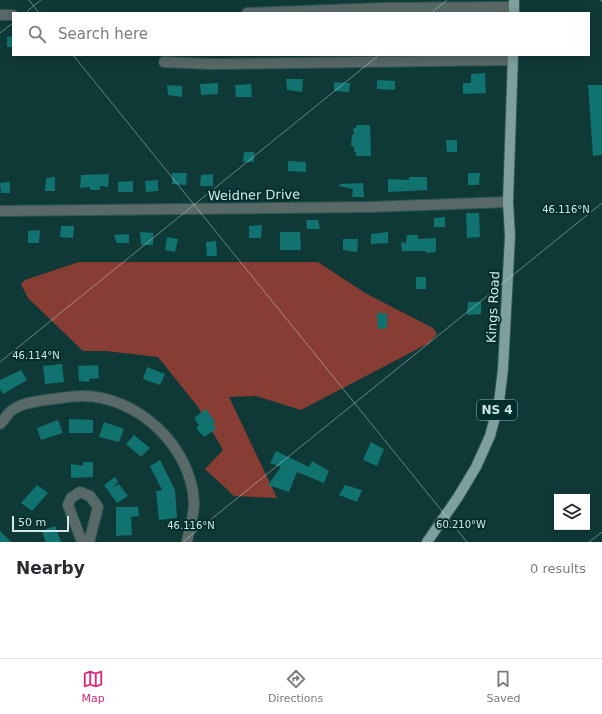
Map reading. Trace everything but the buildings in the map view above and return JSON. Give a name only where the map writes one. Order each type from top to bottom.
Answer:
[{"type":"main road","name":"Kings Road","points":[[427,542],[458,497],[476,467],[490,436],[499,402],[503,369],[510,236],[508,202],[513,57]]},
{"type":"street","points":[[275,12],[383,8],[514,6]]},
{"type":"street","points":[[0,15],[12,15]]},
{"type":"street","points":[[164,62],[210,64],[513,57]]},
{"type":"street","name":"Weidner Drive","points":[[0,211],[369,207],[508,202]]},
{"type":"street","points":[[0,424],[11,411],[21,405],[82,396],[107,400],[129,408],[140,414],[162,431],[170,441],[181,458],[189,476],[194,505],[187,542]]},
{"type":"street","points":[[82,542],[68,505],[72,498],[80,492],[90,496],[98,508],[89,542]]},
{"type":"shaded area","points":[[79,262],[318,262],[365,293],[433,328],[437,334],[429,343],[301,410],[256,396],[229,397],[277,498],[234,496],[205,469],[223,450],[198,407],[158,357],[106,351],[83,351],[28,298],[21,284],[25,280]]}]
